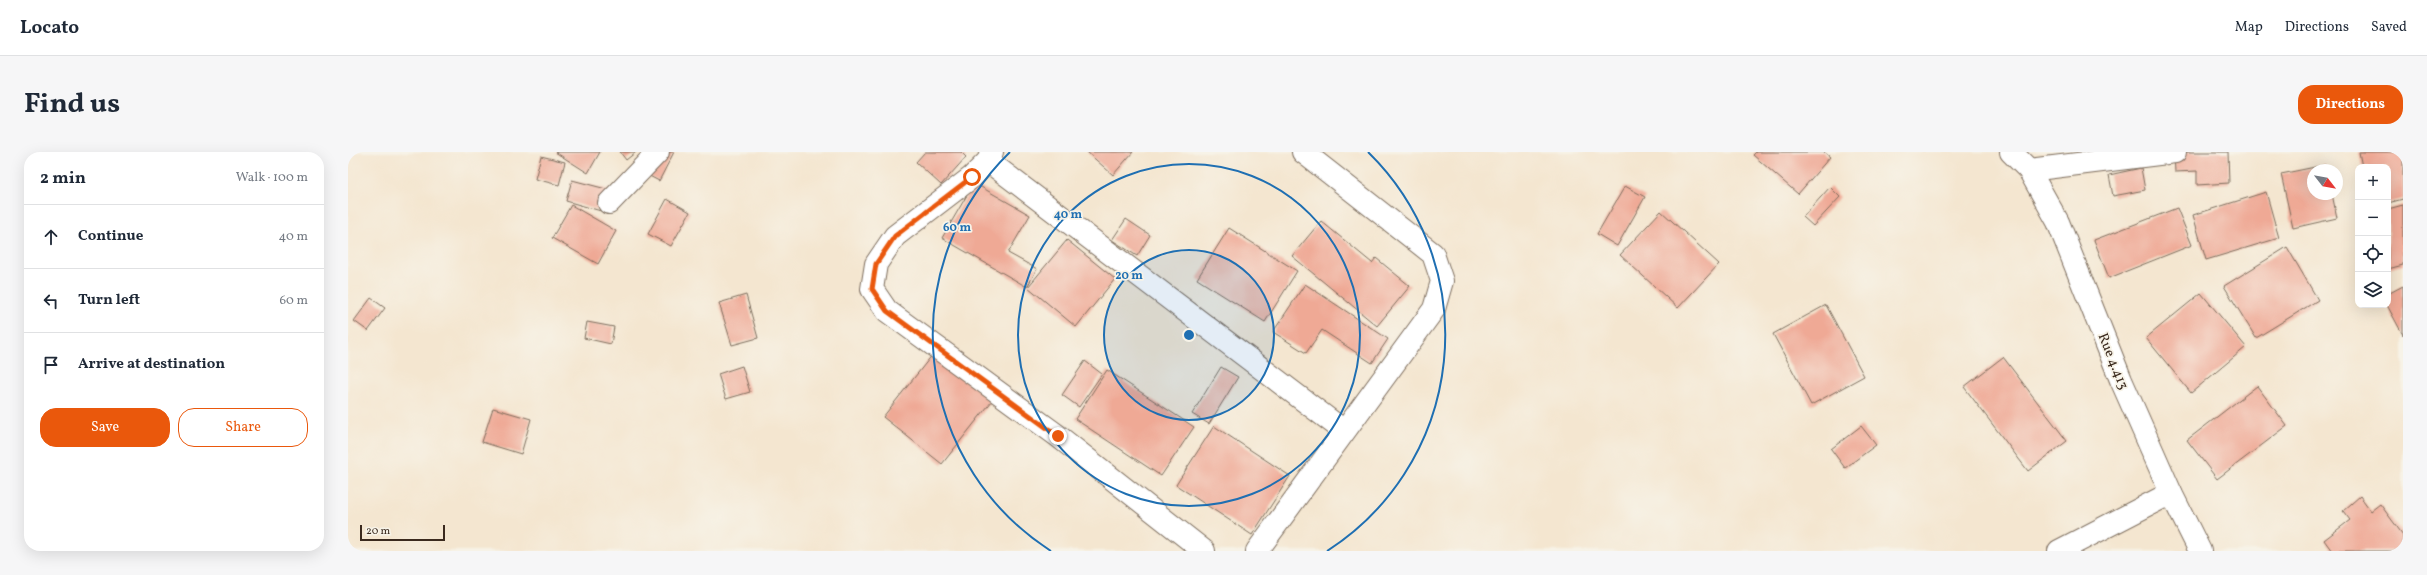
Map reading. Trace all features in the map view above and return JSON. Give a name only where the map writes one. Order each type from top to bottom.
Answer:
[{"type":"street","points":[[609,203],[658,152]]},
{"type":"street","points":[[1257,551],[1434,309],[1442,281],[1433,254],[1303,152]]},
{"type":"street","name":"Rue 4.413","points":[[2011,152],[2029,170],[2058,222],[2121,380],[2171,493],[2200,551]]},
{"type":"street","points":[[2029,170],[2175,152]]},
{"type":"street","points":[[1204,551],[1058,436],[887,311],[872,289],[876,264],[895,236],[972,177],[990,156],[1344,431]]},
{"type":"street","points":[[2059,551],[2171,493]]},
{"type":"building","points":[[555,152],[600,152],[588,173]]},
{"type":"building","points":[[620,152],[636,152],[626,160]]},
{"type":"building","points":[[647,152],[674,152],[659,181],[638,170]]},
{"type":"building","points":[[925,152],[961,152],[966,157],[941,185],[916,162]]},
{"type":"building","points":[[1087,152],[1133,152],[1113,175]]},
{"type":"building","points":[[1756,152],[1824,152],[1830,157],[1798,194],[1753,155]]},
{"type":"building","points":[[2174,152],[2228,152],[2229,183],[2197,185],[2197,171],[2175,172]]},
{"type":"building","points":[[2359,152],[2401,152],[2403,161],[2403,199],[2391,202],[2391,164],[2361,164]]},
{"type":"building","points":[[541,156],[565,162],[559,185],[535,179]]},
{"type":"building","points":[[2141,168],[2145,190],[2113,196],[2109,175]]},
{"type":"building","points":[[2307,169],[2307,200],[2333,200],[2337,218],[2293,228],[2281,174]]},
{"type":"building","points":[[572,180],[614,191],[608,213],[566,201]]},
{"type":"building","points":[[974,183],[1030,215],[1008,253],[1037,269],[1027,287],[942,238]]},
{"type":"building","points":[[1625,186],[1645,197],[1617,246],[1597,234]]},
{"type":"building","points":[[1830,187],[1840,197],[1813,226],[1803,217]]},
{"type":"building","points":[[2266,192],[2279,238],[2206,260],[2193,215]]},
{"type":"building","points":[[667,199],[690,212],[671,246],[648,234]]},
{"type":"building","points":[[571,205],[616,231],[598,264],[552,238]]},
{"type":"building","points":[[2403,205],[2403,265],[2391,268],[2391,236],[2391,208]]},
{"type":"building","points":[[2177,208],[2192,245],[2109,278],[2094,240]]},
{"type":"building","points":[[1661,211],[1719,264],[1678,308],[1620,255]]},
{"type":"building","points":[[1126,219],[1150,235],[1137,256],[1112,240]]},
{"type":"building","points":[[1321,221],[1372,263],[1376,258],[1410,286],[1377,326],[1292,256]]},
{"type":"building","points":[[1229,228],[1297,271],[1265,322],[1197,279]]},
{"type":"building","points":[[1067,240],[1115,279],[1076,327],[1028,287]]},
{"type":"building","points":[[2287,247],[2318,300],[2256,338],[2224,286]]},
{"type":"building","points":[[1305,284],[1388,339],[1372,363],[1322,330],[1306,353],[1273,332]]},
{"type":"building","points":[[2403,286],[2403,335],[2389,308],[2391,308],[2391,292]]},
{"type":"building","points":[[2201,293],[2246,347],[2191,393],[2146,338]]},
{"type":"building","points":[[746,295],[758,338],[732,345],[719,303]]},
{"type":"building","points":[[371,298],[385,308],[368,331],[354,321]]},
{"type":"building","points":[[1826,305],[1864,376],[1811,405],[1773,334]]},
{"type":"building","points":[[587,322],[614,327],[611,344],[584,338]]},
{"type":"building","points":[[933,354],[992,401],[942,464],[883,417]]},
{"type":"building","points":[[2003,357],[2067,441],[2028,471],[1964,387]]},
{"type":"building","points":[[1085,361],[1102,374],[1079,407],[1062,395]]},
{"type":"building","points":[[742,366],[750,392],[726,399],[718,374]]},
{"type":"building","points":[[1221,367],[1238,377],[1209,424],[1192,414]]},
{"type":"building","points":[[1107,370],[1194,427],[1161,476],[1075,419]]},
{"type":"building","points":[[2257,386],[2287,426],[2217,479],[2187,440]]},
{"type":"building","points":[[493,408],[531,419],[521,454],[482,442]]},
{"type":"building","points":[[1214,426],[1290,476],[1252,535],[1176,485]]},
{"type":"building","points":[[1861,426],[1876,445],[1845,468],[1831,449]]},
{"type":"building","points":[[2360,496],[2371,511],[2380,504],[2403,535],[2403,551],[2332,551],[2324,540],[2350,520],[2343,511]]},
{"type":"route","points":[[972,177],[895,236],[876,264],[872,289],[887,311],[1058,436]]}]
